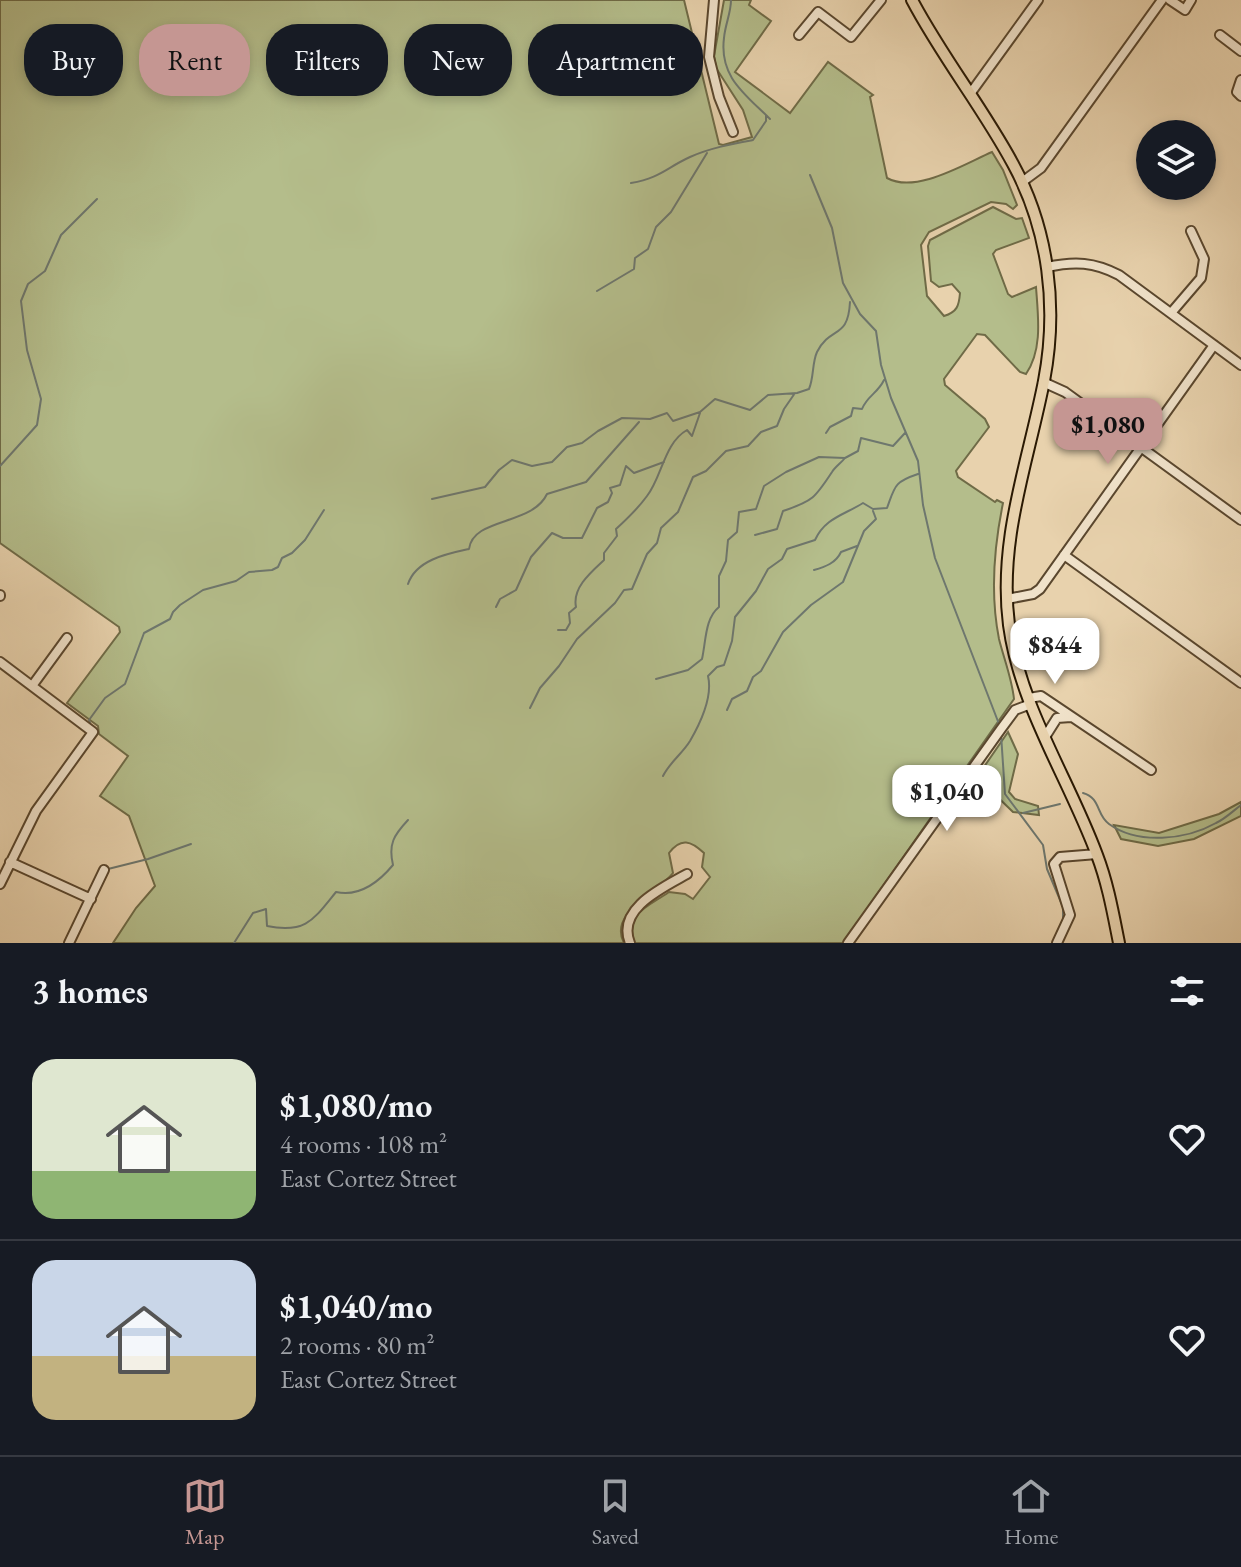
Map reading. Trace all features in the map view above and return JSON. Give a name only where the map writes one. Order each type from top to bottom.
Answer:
[{"type":"main road","points":[[915,1],[1022,182],[1040,233],[1047,267],[1051,327],[1043,382],[1011,523],[1006,568],[1011,637],[1030,701],[1097,854],[1119,943]]},
{"type":"street","points":[[714,0],[709,57],[719,97],[733,132]]},
{"type":"street","points":[[799,35],[818,12],[851,37],[881,0]]},
{"type":"street","points":[[970,94],[1038,0]]},
{"type":"street","points":[[1022,182],[1041,168],[1162,0]]},
{"type":"street","points":[[1170,0],[1185,10],[1191,0]]},
{"type":"street","points":[[1220,35],[1241,51]]},
{"type":"street","points":[[1239,94],[1241,80]]},
{"type":"street","points":[[1171,313],[1201,278],[1204,259],[1191,231]]},
{"type":"street","points":[[1047,267],[1077,262],[1101,266],[1119,275],[1241,365]]},
{"type":"street","points":[[1007,599],[1037,592],[1214,345]]},
{"type":"street","points":[[1043,382],[1065,392],[1241,520]]},
{"type":"street","points":[[1064,555],[1241,683]]},
{"type":"street","points":[[32,686],[67,638]]},
{"type":"street","points":[[0,662],[93,732],[36,811],[0,884]]},
{"type":"street","points":[[848,943],[1015,710],[1030,701],[1041,696],[1093,728],[1151,770]]},
{"type":"street","points":[[1045,737],[1057,718],[1072,717]]},
{"type":"street","points":[[1057,943],[1070,915],[1054,864],[1060,857],[1097,854]]},
{"type":"street","points":[[10,862],[91,899]]},
{"type":"street","points":[[69,943],[104,870]]},
{"type":"street","points":[[630,943],[626,927],[634,909],[687,874]]},
{"type":"green space","points":[[0,0],[684,0],[690,24],[528,24],[528,96],[703,96],[703,78],[719,144],[723,145],[752,137],[743,110],[716,68],[714,56],[724,0],[751,0],[749,5],[771,21],[735,72],[790,113],[828,62],[873,95],[870,97],[887,178],[899,182],[926,180],[992,152],[1003,170],[1017,205],[1013,209],[1006,204],[991,202],[929,232],[921,245],[927,296],[944,316],[956,308],[960,293],[952,284],[939,287],[931,281],[930,240],[993,207],[1016,219],[1022,218],[1029,238],[996,250],[993,254],[1008,294],[1012,297],[1036,287],[1037,343],[1026,374],[1020,372],[985,335],[977,334],[944,379],[945,385],[985,419],[989,427],[956,471],[958,477],[995,502],[1003,503],[995,554],[994,588],[999,639],[1014,699],[843,943],[632,943],[633,924],[640,912],[669,892],[685,894],[693,899],[710,877],[702,867],[704,853],[686,842],[669,853],[673,873],[628,913],[621,932],[624,943],[113,943],[155,886],[129,816],[100,796],[128,756],[99,734],[98,726],[67,703],[120,632],[119,627],[0,543]]},
{"type":"green space","points":[[1008,732],[1018,754],[1009,792],[1015,799],[1038,806],[1039,815],[1013,812],[977,777]]},
{"type":"green space","points":[[1241,802],[1241,816],[1194,839],[1158,846],[1121,839],[1114,825],[1159,833],[1219,814]]},
{"type":"waterway","points":[[731,0],[724,38],[726,64],[743,93],[770,119]]},
{"type":"waterway","points":[[631,183],[656,175],[705,151],[753,140],[766,121],[766,115]]},
{"type":"waterway","points":[[597,291],[634,269],[635,258],[648,249],[656,227],[671,212],[707,153]]},
{"type":"waterway","points":[[810,175],[832,228],[843,283],[860,314],[876,331],[881,365],[891,398],[918,461],[923,505],[935,558],[999,724]]},
{"type":"waterway","points":[[0,466],[37,425],[41,399],[27,350],[21,301],[28,284],[45,271],[61,235],[97,199]]},
{"type":"waterway","points":[[432,499],[485,487],[512,460],[532,466],[552,462],[567,447],[582,443],[622,418],[650,419],[667,413],[673,421],[700,412],[715,399],[750,410],[768,395],[809,389],[817,352],[846,322],[850,302]]},
{"type":"waterway","points":[[826,433],[830,427],[851,416],[853,408],[862,409],[884,380]]},
{"type":"waterway","points":[[530,708],[540,688],[577,639],[615,603],[624,590],[632,589],[647,554],[657,543],[661,528],[678,512],[693,477],[706,471],[726,451],[748,446],[761,432],[777,426],[795,393]]},
{"type":"waterway","points":[[558,630],[566,630],[570,623],[569,613],[576,607],[577,593],[588,575],[604,560],[604,553],[617,536],[616,529],[647,496],[673,443],[687,430],[692,436],[700,413]]},
{"type":"waterway","points":[[408,584],[425,564],[469,549],[481,531],[529,512],[547,494],[586,482],[639,422]]},
{"type":"waterway","points":[[656,679],[688,670],[702,659],[709,624],[719,607],[719,576],[726,561],[728,540],[737,532],[739,512],[756,509],[764,486],[819,457],[845,458],[858,451],[861,438],[893,446],[905,433]]},
{"type":"waterway","points":[[755,535],[777,529],[783,511],[812,498],[845,458]]},
{"type":"waterway","points":[[496,607],[500,599],[516,590],[531,557],[552,533],[563,538],[582,538],[597,508],[608,502],[612,493],[610,488],[620,485],[626,466],[634,473],[664,462]]},
{"type":"waterway","points":[[663,776],[687,746],[698,726],[707,701],[708,676],[724,665],[732,641],[735,617],[756,591],[768,569],[782,559],[787,549],[815,540],[830,522],[863,503],[873,509],[887,508],[896,486],[918,474]]},
{"type":"waterway","points":[[91,726],[89,720],[105,698],[125,684],[144,633],[170,619],[180,605],[203,590],[236,581],[249,572],[278,567],[282,558],[305,540],[324,510]]},
{"type":"waterway","points":[[727,710],[732,699],[747,691],[783,632],[811,605],[843,582],[864,531],[876,519],[873,511]]},
{"type":"waterway","points":[[814,570],[833,562],[841,552],[857,546]]},
{"type":"waterway","points":[[1001,734],[1005,794],[1043,845],[1047,869],[1063,907],[1063,921]]},
{"type":"waterway","points":[[1083,793],[1093,799],[1109,824],[1121,831],[1148,837],[1177,836],[1204,829],[1241,805]]},
{"type":"waterway","points":[[1023,813],[1060,804]]},
{"type":"waterway","points":[[234,943],[253,913],[266,909],[267,926],[300,926],[315,917],[336,892],[352,892],[374,883],[393,865],[393,840],[408,820]]},
{"type":"waterway","points":[[108,869],[191,844]]}]
